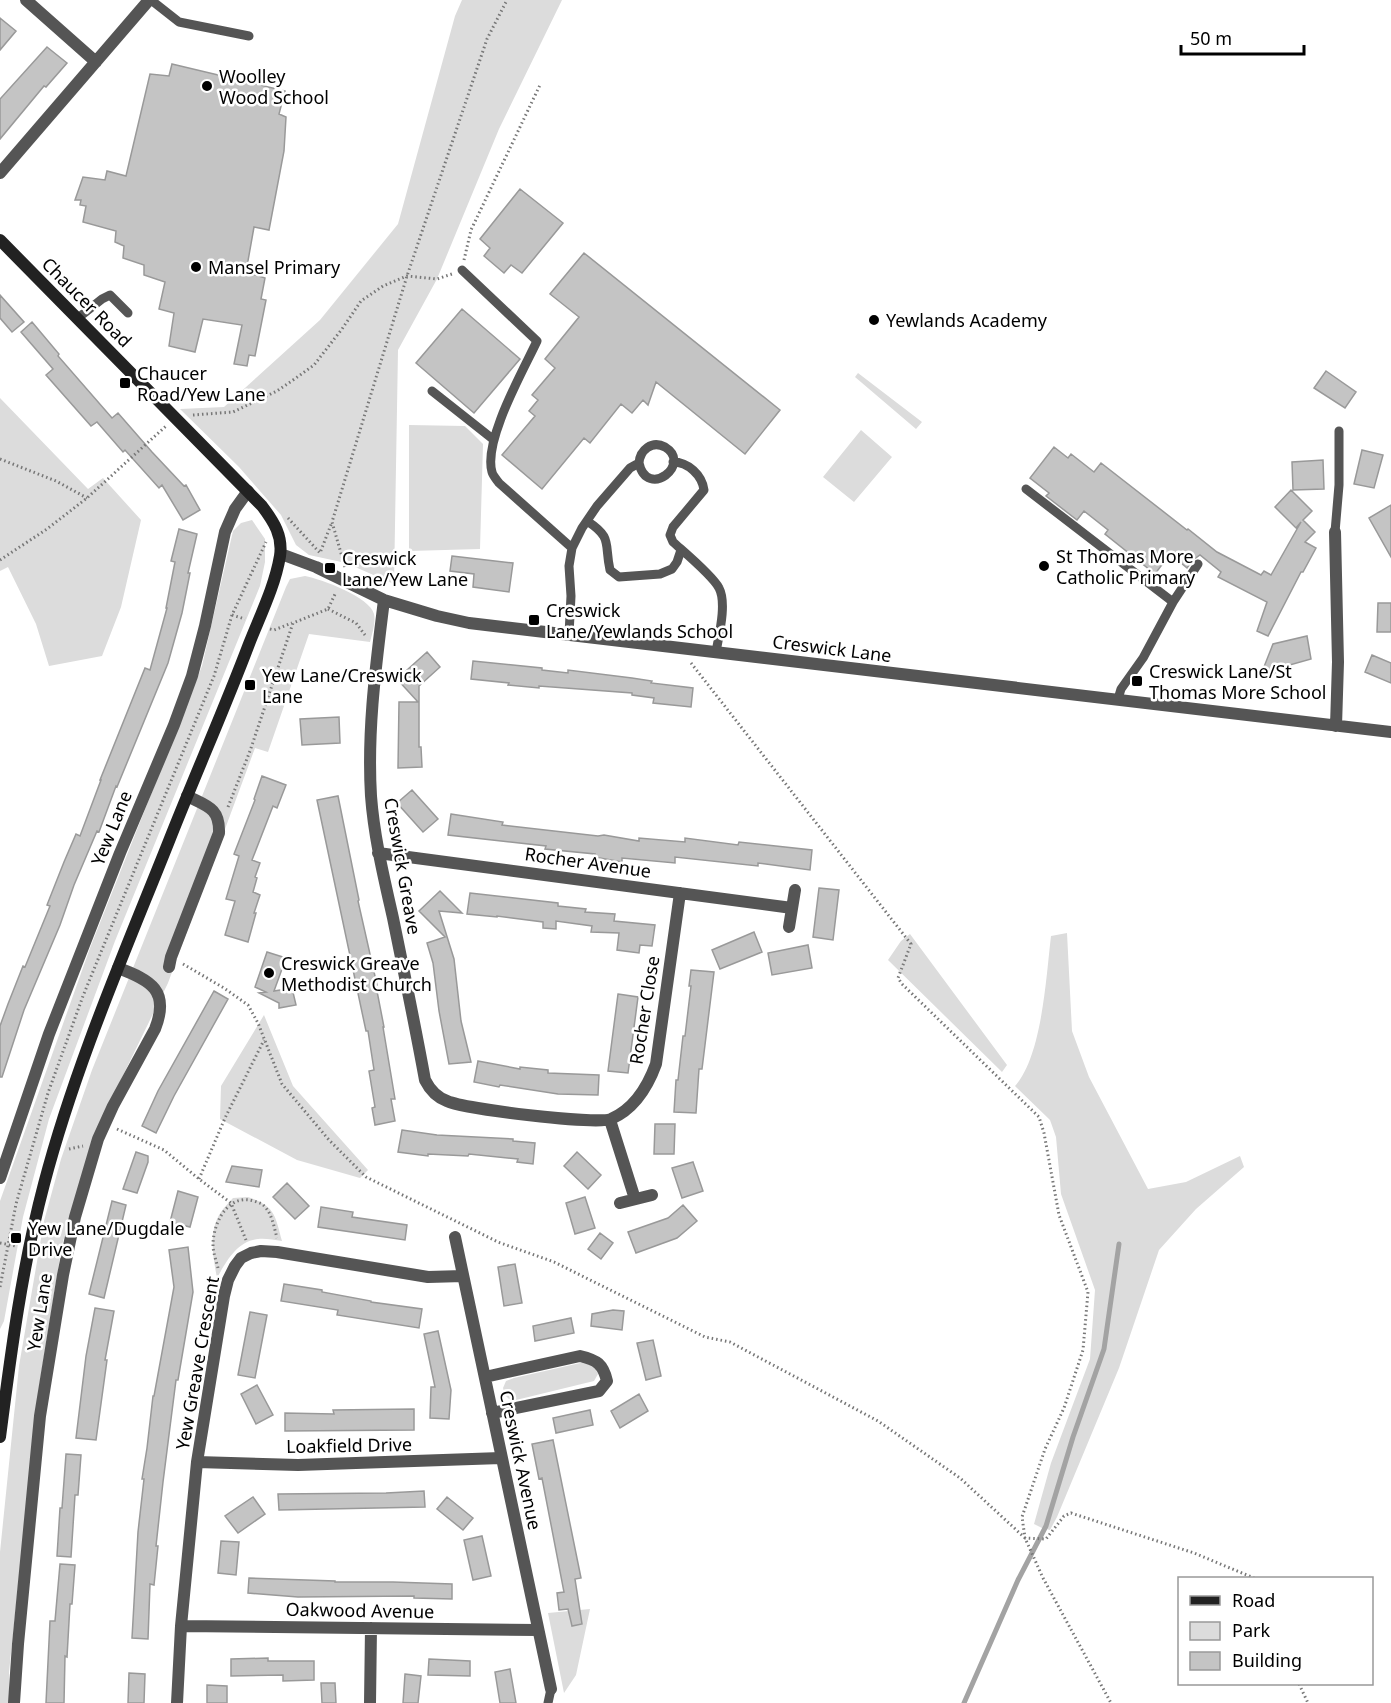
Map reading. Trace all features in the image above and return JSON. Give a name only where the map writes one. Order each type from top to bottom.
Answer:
[{"type":"main road","name":"Chaucer Road","points":[[0,240],[248,491],[275,523],[280,537],[281,554]]},
{"type":"main road","name":"Yew Lane","points":[[0,1437],[5,1354],[44,1185],[72,1090],[118,968],[242,664],[274,580],[281,554]]},
{"type":"street","points":[[26,0],[96,62]]},
{"type":"street","points":[[0,173],[150,0]]},
{"type":"street","name":"Yew Lane","points":[[0,1178],[53,1023],[192,676],[225,532],[235,509],[248,491]]},
{"type":"street","points":[[1335,532],[1338,662],[1336,726]]},
{"type":"street","name":"Creswick Lane","points":[[281,554],[316,567],[384,600],[469,623],[1391,732]]},
{"type":"street","name":"Creswick Greave","points":[[384,600],[374,683],[371,796],[378,853],[425,1080],[436,1096],[459,1106],[584,1121],[610,1119]]},
{"type":"street","points":[[170,962],[219,833],[218,818],[210,807],[187,796]]},
{"type":"street","name":"Rocher Avenue","points":[[378,853],[792,908]]},
{"type":"street","points":[[789,927],[795,890]]},
{"type":"street","name":"Rocher Close","points":[[610,1119],[626,1109],[643,1093],[656,1064],[680,892]]},
{"type":"street","name":"Yew Lane","points":[[14,1703],[41,1405],[75,1217],[98,1139],[160,1017],[160,998],[157,990],[134,974],[118,968]]},
{"type":"street","points":[[610,1119],[635,1199]]},
{"type":"street","points":[[620,1203],[652,1195]]},
{"type":"street","name":"Creswick Avenue","points":[[455,1237],[551,1689]]},
{"type":"street","points":[[251,1253],[276,1252],[428,1277],[463,1275]]},
{"type":"street","name":"Yew Greave Crescent","points":[[177,1703],[181,1626],[197,1462],[213,1359],[227,1285],[235,1266],[251,1253]]},
{"type":"street","points":[[486,1377],[580,1356],[594,1359],[604,1370],[607,1381],[599,1391],[492,1413]]},
{"type":"street","name":"Loakfield Drive","points":[[197,1462],[298,1465],[501,1458]]},
{"type":"street","name":"Oakwood Avenue","points":[[181,1626],[538,1630]]},
{"type":"street","points":[[370,1703],[371,1628]]},
{"type":"lane","points":[[150,0],[179,22],[249,36]]},
{"type":"lane","points":[[462,270],[537,341],[497,428],[491,450],[492,473],[500,483],[572,548]]},
{"type":"lane","points":[[78,318],[110,295],[128,313]]},
{"type":"lane","points":[[432,391],[494,440]]},
{"type":"lane","points":[[1335,532],[1339,485],[1339,431]]},
{"type":"lane","points":[[657,444],[669,450],[673,462],[669,473],[657,479],[646,476],[639,463],[639,457],[644,450],[648,446],[657,444]]},
{"type":"lane","points":[[673,462],[682,462],[698,474],[703,482],[704,490],[673,527],[670,535],[673,542],[715,581],[720,589],[722,606],[716,652]]},
{"type":"lane","points":[[569,634],[572,548],[597,506],[630,468],[639,463]]},
{"type":"lane","points":[[1026,489],[1173,602]]},
{"type":"lane","points":[[587,521],[600,530],[606,539],[610,570],[619,577],[660,574],[672,569],[681,550]]},
{"type":"lane","points":[[1118,699],[1121,689],[1143,658],[1173,602],[1198,564]]},
{"type":"lane","points":[[548,1703],[551,1689]]},
{"type":"path","points":[[0,1287],[15,1204],[48,1093],[83,996],[214,676],[232,615],[275,523],[286,516],[320,554],[332,522],[407,276],[487,39],[507,0]]},
{"type":"path","points":[[0,560],[47,529],[87,498],[176,417],[233,412],[276,391],[314,365],[361,301],[383,286],[407,276],[436,279],[462,270],[471,230],[540,85]]},
{"type":"path","points":[[0,459],[56,481],[87,498]]},
{"type":"path","points":[[218,818],[227,809],[250,751],[293,623],[328,609],[342,580],[346,569],[332,522]]},
{"type":"path","points":[[328,609],[356,623],[378,650]]},
{"type":"path","points":[[691,649],[691,663],[911,944],[898,978],[902,984],[1039,1117],[1059,1215],[1088,1292],[1083,1350],[1064,1408],[1045,1449],[1022,1517],[1025,1538],[1034,1560],[1111,1703]]},
{"type":"path","points":[[174,725],[191,733]]},
{"type":"path","points":[[170,962],[224,988],[248,1005],[258,1023],[282,1084],[328,1140],[366,1177],[498,1242],[554,1262],[705,1337],[730,1342],[878,1421],[960,1478],[1025,1538],[1046,1539],[1064,1516],[1071,1513],[1194,1553],[1252,1577]]},
{"type":"path","points":[[199,1179],[225,1118],[264,1040]]},
{"type":"path","points":[[105,1123],[164,1150],[231,1203],[251,1253]]},
{"type":"path","points":[[227,1285],[218,1269],[213,1246],[214,1232],[220,1218],[231,1203],[241,1199],[262,1204],[271,1216],[278,1238],[276,1252]]},
{"type":"path","points":[[1300,1685],[1308,1703]]},
{"type":"green space","points":[[462,0],[562,0],[499,129],[437,279],[398,350],[394,584],[346,563],[309,555],[296,545],[281,515],[239,467],[180,409],[224,407],[320,320],[398,224],[455,16]]},
{"type":"green space","points":[[858,373],[922,422],[916,429],[855,377]]},
{"type":"green space","points":[[0,398],[88,489],[103,478],[141,520],[121,607],[102,656],[49,666],[36,624],[8,567],[0,571]]},
{"type":"green space","points":[[409,425],[465,426],[483,444],[480,549],[409,551]]},
{"type":"green space","points":[[861,430],[892,457],[854,502],[823,477]]},
{"type":"green space","points":[[252,520],[265,539],[265,562],[260,586],[115,941],[49,1119],[23,1217],[4,1321],[0,1329],[0,1201],[90,948],[202,666],[233,531],[241,523]]},
{"type":"green space","points":[[305,576],[344,590],[364,601],[374,614],[374,628],[370,642],[309,634],[268,752],[255,748],[168,983],[93,1137],[62,1245],[39,1387],[9,1672],[9,1703],[0,1703],[0,1552],[19,1366],[44,1221],[61,1159],[92,1070],[286,587],[290,579]]},
{"type":"green space","points":[[1067,933],[1072,1031],[1089,1077],[1148,1189],[1186,1182],[1240,1156],[1244,1167],[1196,1209],[1159,1250],[1119,1368],[1050,1530],[1034,1524],[1051,1463],[1090,1359],[1095,1290],[1061,1194],[1056,1137],[1050,1120],[1015,1086],[1024,1073],[1037,1036],[1045,994],[1051,936]]},
{"type":"green space","points":[[910,934],[1007,1065],[1002,1072],[888,960],[901,941]]},
{"type":"green space","points":[[264,1015],[293,1086],[368,1170],[360,1178],[297,1160],[220,1119],[221,1086]]},
{"type":"green space","points":[[248,1197],[269,1208],[278,1224],[282,1241],[261,1239],[244,1244],[233,1253],[217,1278],[213,1236],[217,1219],[233,1198]]},
{"type":"green space","points":[[589,1361],[594,1364],[598,1374],[594,1381],[516,1400],[509,1399],[505,1395],[503,1388],[506,1381]]},
{"type":"green space","points":[[590,1609],[576,1675],[564,1693],[548,1613]]},
{"type":"building","points":[[0,18],[16,31],[0,50]]},
{"type":"building","points":[[47,47],[67,63],[46,87],[44,86],[0,139],[0,99]]},
{"type":"building","points":[[172,64],[285,91],[279,114],[286,117],[284,151],[269,230],[254,227],[246,272],[265,278],[261,299],[266,300],[255,356],[249,355],[247,366],[234,364],[242,325],[203,319],[195,352],[169,346],[174,313],[159,309],[165,282],[144,275],[144,265],[123,258],[124,246],[115,242],[116,231],[83,222],[86,206],[80,205],[81,200],[75,200],[83,177],[105,180],[107,171],[126,176],[150,74],[169,76]]},
{"type":"building","points":[[520,189],[563,223],[522,273],[511,265],[504,273],[484,256],[490,248],[480,239]]},
{"type":"building","points":[[584,253],[780,410],[745,454],[656,382],[648,405],[643,400],[632,413],[621,404],[590,443],[584,438],[542,489],[502,455],[535,416],[529,411],[538,400],[532,395],[555,368],[545,359],[579,317],[550,294]]},
{"type":"building","points":[[0,295],[24,322],[12,332],[0,318]]},
{"type":"building","points":[[462,309],[520,359],[474,413],[416,363]]},
{"type":"building","points":[[32,322],[112,418],[118,413],[184,486],[186,485],[200,510],[183,520],[162,485],[159,488],[97,422],[91,426],[46,375],[53,369],[21,332]]},
{"type":"building","points":[[1326,371],[1356,392],[1345,408],[1314,388]]},
{"type":"building","points":[[1054,447],[1068,458],[1071,454],[1094,472],[1101,463],[1217,552],[1261,575],[1264,571],[1271,575],[1301,522],[1296,528],[1275,507],[1291,490],[1312,511],[1303,520],[1315,532],[1305,542],[1316,548],[1268,636],[1257,631],[1267,602],[1218,577],[1221,572],[1200,555],[1187,568],[1170,554],[1155,574],[1105,534],[1108,530],[1084,511],[1077,520],[1046,496],[1049,493],[1030,478]]},
{"type":"building","points":[[1362,450],[1383,455],[1374,488],[1354,484]]},
{"type":"building","points":[[1323,460],[1324,489],[1293,490],[1292,462]]},
{"type":"building","points":[[1391,505],[1391,557],[1369,518]]},
{"type":"building","points":[[179,529],[197,534],[182,613],[168,663],[99,832],[97,831],[74,885],[60,925],[24,1010],[2,1077],[0,1077],[0,1026],[8,1004],[50,906],[47,905],[76,834],[80,836],[145,668],[150,670],[167,608],[175,562],[171,561]]},
{"type":"building","points":[[452,556],[513,563],[509,592],[473,587],[474,574],[450,571]]},
{"type":"building","points":[[1378,603],[1391,603],[1391,632],[1377,632]]},
{"type":"building","points":[[1307,636],[1311,659],[1286,666],[1287,673],[1260,677],[1273,644]]},
{"type":"building","points":[[427,652],[440,667],[419,686],[419,747],[421,747],[422,767],[398,768],[399,702],[418,702],[397,679]]},
{"type":"building","points":[[1372,655],[1391,663],[1391,683],[1365,672]]},
{"type":"building","points":[[473,661],[568,673],[568,670],[693,688],[691,707],[653,703],[654,698],[632,695],[632,693],[539,686],[539,688],[471,679]]},
{"type":"building","points":[[339,717],[340,743],[302,745],[300,719]]},
{"type":"building","points":[[262,776],[286,785],[277,808],[273,806],[252,860],[260,863],[253,892],[260,895],[248,942],[225,935],[235,901],[226,899],[239,856],[234,854]]},
{"type":"building","points":[[412,790],[438,819],[423,832],[397,803]]},
{"type":"building","points":[[338,796],[377,985],[395,1099],[391,1099],[395,1121],[375,1125],[372,1108],[375,1107],[369,1071],[374,1070],[368,1031],[366,1031],[317,800]]},
{"type":"building","points":[[451,814],[503,822],[502,825],[604,835],[639,841],[639,838],[685,842],[685,838],[738,845],[739,842],[812,850],[810,870],[758,863],[758,866],[675,857],[675,863],[622,858],[622,862],[594,857],[595,854],[545,849],[546,846],[448,835]]},
{"type":"building","points":[[819,888],[839,890],[833,940],[813,937]]},
{"type":"building","points":[[440,891],[462,913],[439,911],[454,959],[461,1021],[471,1062],[449,1064],[433,963],[427,943],[445,937],[419,911]]},
{"type":"building","points":[[470,893],[558,903],[558,906],[586,909],[585,912],[615,914],[614,921],[655,925],[652,946],[640,945],[639,953],[617,950],[619,933],[591,932],[592,926],[556,921],[556,929],[543,928],[543,922],[467,914]]},
{"type":"building","points":[[754,932],[762,952],[720,969],[712,950]]},
{"type":"building","points":[[808,945],[812,968],[772,975],[768,953]]},
{"type":"building","points":[[267,952],[286,958],[274,991],[292,988],[296,1005],[279,1008],[279,1003],[259,993],[266,992],[255,987]]},
{"type":"building","points":[[691,970],[714,972],[702,1069],[699,1069],[696,1113],[674,1112],[676,1080],[678,1080],[691,986],[689,986]]},
{"type":"building","points":[[214,991],[228,999],[156,1133],[142,1126],[158,1091]]},
{"type":"building","points":[[618,994],[638,997],[628,1073],[608,1071]]},
{"type":"building","points":[[478,1061],[520,1069],[520,1067],[548,1070],[548,1073],[599,1075],[598,1095],[558,1094],[474,1082]]},
{"type":"building","points":[[655,1124],[675,1124],[674,1154],[654,1154]]},
{"type":"building","points":[[402,1130],[437,1135],[513,1139],[513,1141],[535,1143],[533,1164],[517,1162],[518,1159],[469,1154],[468,1156],[428,1154],[428,1156],[398,1152]]},
{"type":"building","points":[[136,1152],[148,1156],[137,1193],[123,1189]]},
{"type":"building","points":[[577,1152],[601,1175],[588,1189],[564,1166]]},
{"type":"building","points":[[693,1162],[703,1191],[682,1198],[672,1168]]},
{"type":"building","points":[[232,1166],[262,1170],[259,1187],[226,1182]]},
{"type":"building","points":[[287,1183],[309,1206],[295,1219],[273,1197]]},
{"type":"building","points":[[178,1191],[198,1197],[190,1227],[170,1222]]},
{"type":"building","points":[[585,1197],[595,1228],[575,1234],[566,1203]]},
{"type":"building","points":[[112,1201],[126,1205],[104,1298],[89,1294]]},
{"type":"building","points":[[683,1205],[697,1221],[677,1238],[636,1253],[628,1232],[668,1218]]},
{"type":"building","points":[[321,1207],[353,1212],[352,1217],[407,1225],[405,1240],[318,1227]]},
{"type":"building","points":[[600,1233],[613,1243],[601,1259],[588,1249]]},
{"type":"building","points":[[188,1247],[193,1292],[178,1380],[176,1380],[156,1546],[158,1546],[154,1585],[150,1584],[148,1639],[132,1638],[138,1532],[144,1479],[142,1479],[153,1396],[174,1287],[169,1250]]},
{"type":"building","points":[[515,1264],[522,1303],[504,1306],[498,1267]]},
{"type":"building","points":[[284,1284],[322,1290],[322,1292],[371,1302],[422,1309],[419,1328],[337,1315],[338,1310],[281,1301]]},
{"type":"building","points":[[95,1308],[114,1311],[105,1360],[107,1360],[96,1440],[76,1438],[86,1356]]},
{"type":"building","points":[[613,1310],[624,1311],[622,1330],[591,1326],[592,1314]]},
{"type":"building","points":[[250,1312],[267,1315],[255,1378],[238,1375]]},
{"type":"building","points":[[571,1318],[574,1333],[535,1341],[533,1326]]},
{"type":"building","points":[[438,1331],[451,1390],[449,1419],[430,1418],[431,1387],[435,1387],[424,1334]]},
{"type":"building","points":[[653,1340],[661,1376],[646,1380],[637,1343]]},
{"type":"building","points":[[257,1385],[273,1415],[256,1424],[241,1394]]},
{"type":"building","points":[[639,1394],[648,1411],[620,1428],[611,1411]]},
{"type":"building","points":[[414,1409],[414,1430],[285,1431],[285,1413],[334,1414],[333,1410]]},
{"type":"building","points":[[590,1410],[593,1425],[556,1433],[553,1418]]},
{"type":"building","points":[[553,1440],[581,1578],[575,1579],[582,1624],[572,1626],[568,1609],[559,1610],[557,1593],[564,1592],[542,1478],[539,1479],[532,1444]]},
{"type":"building","points":[[66,1454],[81,1455],[78,1495],[75,1495],[71,1557],[57,1556]]},
{"type":"building","points":[[424,1491],[425,1507],[279,1510],[278,1494]]},
{"type":"building","points":[[253,1497],[265,1514],[238,1533],[225,1516]]},
{"type":"building","points":[[447,1497],[473,1518],[463,1530],[437,1509]]},
{"type":"building","points":[[482,1536],[491,1576],[473,1580],[464,1540]]},
{"type":"building","points":[[221,1541],[239,1542],[236,1575],[218,1573]]},
{"type":"building","points":[[60,1564],[75,1565],[67,1657],[65,1656],[64,1703],[46,1703],[50,1621],[55,1621]]},
{"type":"building","points":[[249,1578],[452,1584],[452,1599],[414,1598],[414,1596],[298,1597],[248,1593]]},
{"type":"building","points":[[268,1658],[268,1661],[314,1661],[314,1680],[283,1681],[283,1675],[231,1676],[231,1659]]},
{"type":"building","points":[[429,1659],[470,1661],[470,1676],[428,1675]]},
{"type":"building","points":[[510,1669],[516,1703],[500,1703],[495,1672]]},
{"type":"building","points":[[129,1673],[145,1674],[144,1703],[128,1703]]},
{"type":"building","points":[[405,1674],[421,1676],[418,1703],[403,1703]]},
{"type":"building","points":[[321,1683],[335,1683],[336,1703],[322,1703]]},
{"type":"building","points":[[207,1685],[227,1686],[227,1703],[207,1703]]},
{"type":"waterway","points":[[964,1703],[1018,1580],[1046,1526],[1073,1437],[1104,1349],[1119,1244]]},
{"type":"place","name":"Woolley Wood School","points":[[207,86]]},
{"type":"place","name":"Mansel Primary","points":[[196,267]]},
{"type":"place","name":"Yewlands Academy","points":[[874,320]]},
{"type":"place","name":"Chaucer Road/Yew Lane","points":[[125,383]]},
{"type":"place","name":"St Thomas More Catholic Primary","points":[[1044,566]]},
{"type":"place","name":"Creswick Lane/Yew Lane","points":[[330,568]]},
{"type":"place","name":"Creswick Lane/Yewlands School","points":[[534,620]]},
{"type":"place","name":"Creswick Lane/St Thomas More School","points":[[1137,681]]},
{"type":"place","name":"Yew Lane/Creswick Lane","points":[[250,685]]},
{"type":"place","name":"Creswick Greave Methodist Church","points":[[269,973]]},
{"type":"place","name":"Yew Lane/Dugdale Drive","points":[[16,1238]]}]
